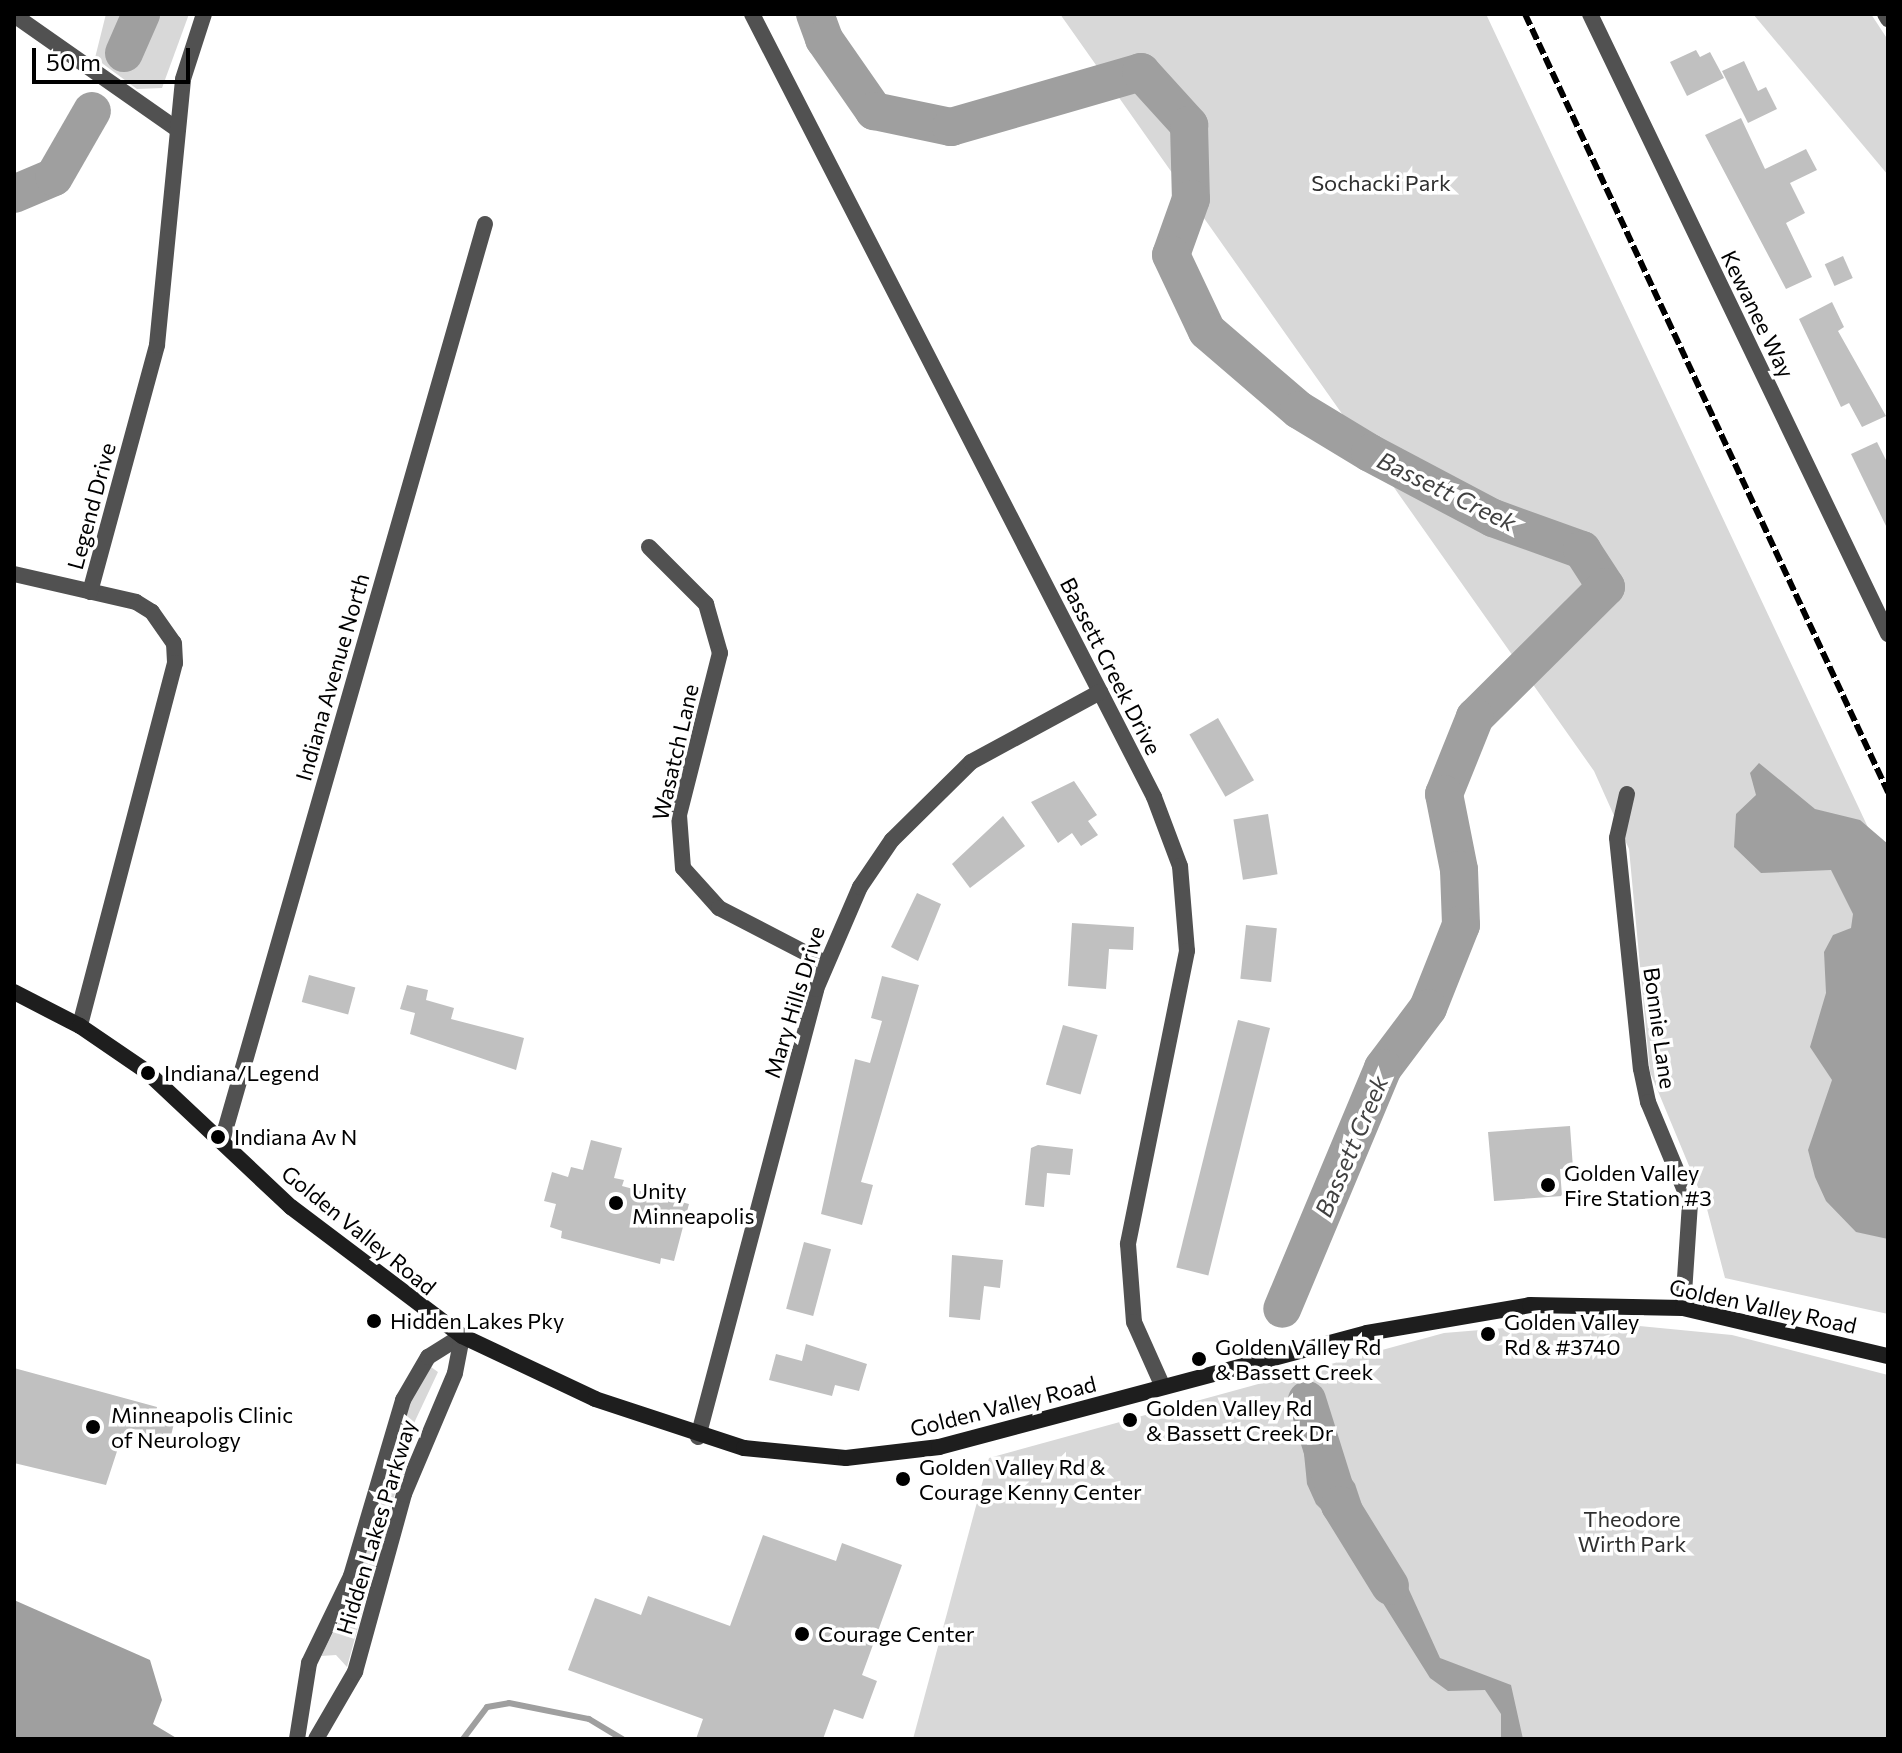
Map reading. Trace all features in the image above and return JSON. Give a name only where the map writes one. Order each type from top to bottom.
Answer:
[{"type":"street","points":[[14,15],[178,130],[183,79],[204,14]]},
{"type":"street","name":"Bassett Creek Drive","points":[[752,14],[1167,827],[1187,908],[1182,979],[1128,1244],[1134,1322],[1163,1387]]},
{"type":"street","name":"Kewanee Way","points":[[1590,14],[1888,634]]},
{"type":"street","points":[[1885,14],[1888,19]]},
{"type":"street","name":"Legend Drive","points":[[80,1026],[175,663],[174,643],[152,612],[90,592],[157,345],[178,130]]},
{"type":"street","name":"Indiana Avenue North","points":[[222,1141],[485,224]]},
{"type":"street","name":"Wasatch Lane","points":[[649,547],[706,604],[720,653],[679,815],[683,868],[719,908],[825,963]]},
{"type":"street","points":[[14,574],[90,592]]},
{"type":"street","name":"Mary Hills Drive","points":[[698,1437],[825,963],[860,887],[930,799],[1019,732],[1100,692]]},
{"type":"street","name":"Bonnie Lane","points":[[1627,794],[1617,838],[1641,1069],[1648,1102],[1690,1203],[1683,1308]]},
{"type":"street","name":"Golden Valley Road","points":[[14,992],[80,1026],[160,1083],[362,1265],[462,1336],[595,1399],[698,1437],[792,1455],[899,1454],[998,1434],[1163,1387],[1448,1314],[1530,1305],[1683,1308],[1888,1356]]},
{"type":"street","name":"Hidden Lakes Parkway","points":[[297,1739],[309,1663],[351,1576],[403,1400],[428,1357],[462,1336]]},
{"type":"street","name":"Hidden Lakes Parkway","points":[[316,1739],[355,1672],[404,1494],[455,1373],[462,1336]]},
{"type":"green space","points":[[106,14],[189,14],[162,88],[137,89],[95,58]]},
{"type":"green space","name":"Sochacki Park","points":[[1060,14],[1486,14],[1888,870],[1888,1314],[1725,1278],[1707,1209],[1650,1072],[1629,849],[1594,771]]},
{"type":"green space","points":[[1753,14],[1871,14],[1888,40],[1888,175]]},
{"type":"green space","name":"Theodore Wirth Park","points":[[1588,1321],[1732,1335],[1888,1375],[1888,1739],[913,1739],[989,1458],[1444,1333]]},
{"type":"green space","points":[[431,1367],[438,1372],[415,1421],[347,1667],[336,1655],[321,1656],[351,1598],[413,1393]]},
{"type":"shaded area","points":[[1759,763],[1815,809],[1860,820],[1888,844],[1888,1239],[1856,1232],[1826,1201],[1815,1177],[1808,1150],[1832,1080],[1810,1047],[1826,993],[1824,952],[1833,935],[1851,928],[1853,914],[1831,870],[1761,873],[1734,847],[1736,814],[1756,795],[1750,773]]},
{"type":"shaded area","points":[[1315,1397],[1332,1452],[1355,1484],[1369,1526],[1349,1537],[1316,1504],[1307,1484],[1299,1403]]},
{"type":"shaded area","points":[[1368,1538],[1382,1562],[1405,1581],[1440,1658],[1511,1685],[1523,1739],[1501,1739],[1501,1714],[1485,1690],[1448,1691],[1430,1678],[1376,1592],[1373,1571],[1356,1544]]},
{"type":"shaded area","points":[[14,1600],[150,1660],[162,1700],[153,1724],[178,1739],[14,1739]]},
{"type":"building","points":[[1696,50],[1700,57],[1710,52],[1724,78],[1687,96],[1670,62]]},
{"type":"building","points":[[1744,61],[1758,91],[1766,87],[1777,109],[1748,123],[1722,71]]},
{"type":"building","points":[[1741,118],[1765,169],[1806,149],[1817,170],[1790,183],[1805,213],[1786,223],[1812,277],[1786,289],[1705,135]]},
{"type":"building","points":[[1843,256],[1853,278],[1834,286],[1825,264]]},
{"type":"building","points":[[1832,302],[1844,327],[1838,331],[1886,416],[1862,427],[1849,403],[1841,407],[1799,319]]},
{"type":"building","points":[[1877,442],[1888,464],[1888,530],[1851,454]]},
{"type":"building","points":[[1218,718],[1254,780],[1225,797],[1189,734]]},
{"type":"building","points":[[1074,781],[1097,815],[1088,821],[1098,835],[1081,846],[1072,833],[1058,843],[1031,802]]},
{"type":"building","points":[[1268,814],[1278,874],[1243,880],[1233,819]]},
{"type":"building","points":[[1003,816],[1025,846],[970,888],[952,864]]},
{"type":"building","points":[[917,893],[941,904],[918,961],[891,947]]},
{"type":"building","points":[[1072,923],[1134,927],[1133,950],[1109,949],[1106,989],[1068,986]]},
{"type":"building","points":[[1246,925],[1277,928],[1271,982],[1240,979]]},
{"type":"building","points":[[309,975],[355,987],[348,1014],[302,1002]]},
{"type":"building","points":[[882,976],[919,985],[861,1182],[873,1185],[862,1225],[821,1214],[855,1059],[870,1063],[882,1021],[871,1018]]},
{"type":"building","points":[[407,985],[428,990],[426,1000],[454,1008],[451,1019],[524,1038],[516,1070],[410,1034],[415,1013],[400,1009]]},
{"type":"building","points":[[1238,1020],[1270,1028],[1208,1275],[1176,1267]]},
{"type":"building","points":[[1063,1025],[1098,1035],[1081,1095],[1046,1085]]},
{"type":"building","points":[[1570,1126],[1573,1168],[1560,1169],[1562,1196],[1494,1201],[1488,1132]]},
{"type":"building","name":"Unity Minneapolis","points":[[591,1140],[622,1148],[614,1178],[624,1180],[622,1186],[689,1204],[674,1261],[661,1258],[660,1264],[561,1238],[562,1231],[550,1227],[556,1204],[544,1201],[552,1172],[568,1177],[571,1167],[583,1170]]},
{"type":"building","points":[[1038,1145],[1073,1149],[1070,1175],[1047,1173],[1044,1207],[1025,1205],[1031,1148]]},
{"type":"building","points":[[804,1242],[831,1249],[813,1316],[786,1309]]},
{"type":"building","points":[[952,1255],[1003,1260],[1000,1288],[984,1286],[980,1320],[949,1317]]},
{"type":"building","points":[[806,1344],[867,1364],[859,1391],[835,1385],[832,1396],[769,1380],[776,1354],[802,1361]]},
{"type":"building","name":"Minneapolis Clinic of Neurology","points":[[14,1368],[157,1407],[156,1414],[175,1419],[168,1448],[122,1436],[106,1485],[14,1463]]},
{"type":"building","name":"Courage Center","points":[[763,1535],[836,1561],[842,1543],[902,1565],[862,1675],[877,1681],[863,1719],[834,1709],[823,1739],[696,1739],[703,1719],[568,1670],[595,1598],[641,1615],[648,1596],[730,1626]]},
{"type":"waterway","name":"Bassett Creek","points":[[124,53],[141,14]]},
{"type":"waterway","name":"Bassett Creek","points":[[815,14],[824,39],[874,111],[951,127],[1141,72],[1189,125],[1191,199],[1171,255],[1207,331],[1299,410],[1370,453],[1493,518],[1582,550],[1606,587],[1475,717],[1444,794],[1459,870],[1461,925],[1428,1008],[1383,1068],[1282,1309]]},
{"type":"waterway","name":"Bassett Creek","points":[[14,194],[54,177],[92,111]]},
{"type":"waterway","name":"Bassett Creek","points":[[1307,1400],[1340,1505],[1390,1586]]},
{"type":"waterway","points":[[463,1739],[487,1707],[509,1703],[589,1719],[622,1739]]},
{"type":"railway","points":[[1525,14],[1888,792]]},
{"type":"place","name":"Indiana/Legend","points":[[148,1073]]},
{"type":"place","name":"Indiana Av N","points":[[218,1137]]},
{"type":"place","name":"Golden Valley Fire Station #3","points":[[1548,1185]]},
{"type":"place","name":"Unity Minneapolis","points":[[616,1203]]},
{"type":"place","name":"Hidden Lakes Pky","points":[[374,1321]]},
{"type":"place","name":"Golden Valley Rd & #3740","points":[[1488,1334]]},
{"type":"place","name":"Golden Valley Rd & Bassett Creek","points":[[1199,1359]]},
{"type":"place","name":"Golden Valley Rd & Bassett Creek Dr","points":[[1130,1420]]},
{"type":"place","name":"Minneapolis Clinic of Neurology","points":[[93,1427]]},
{"type":"place","name":"Golden Valley Rd & Courage Kenny Center","points":[[903,1479]]},
{"type":"place","name":"Courage Center","points":[[802,1634]]}]
